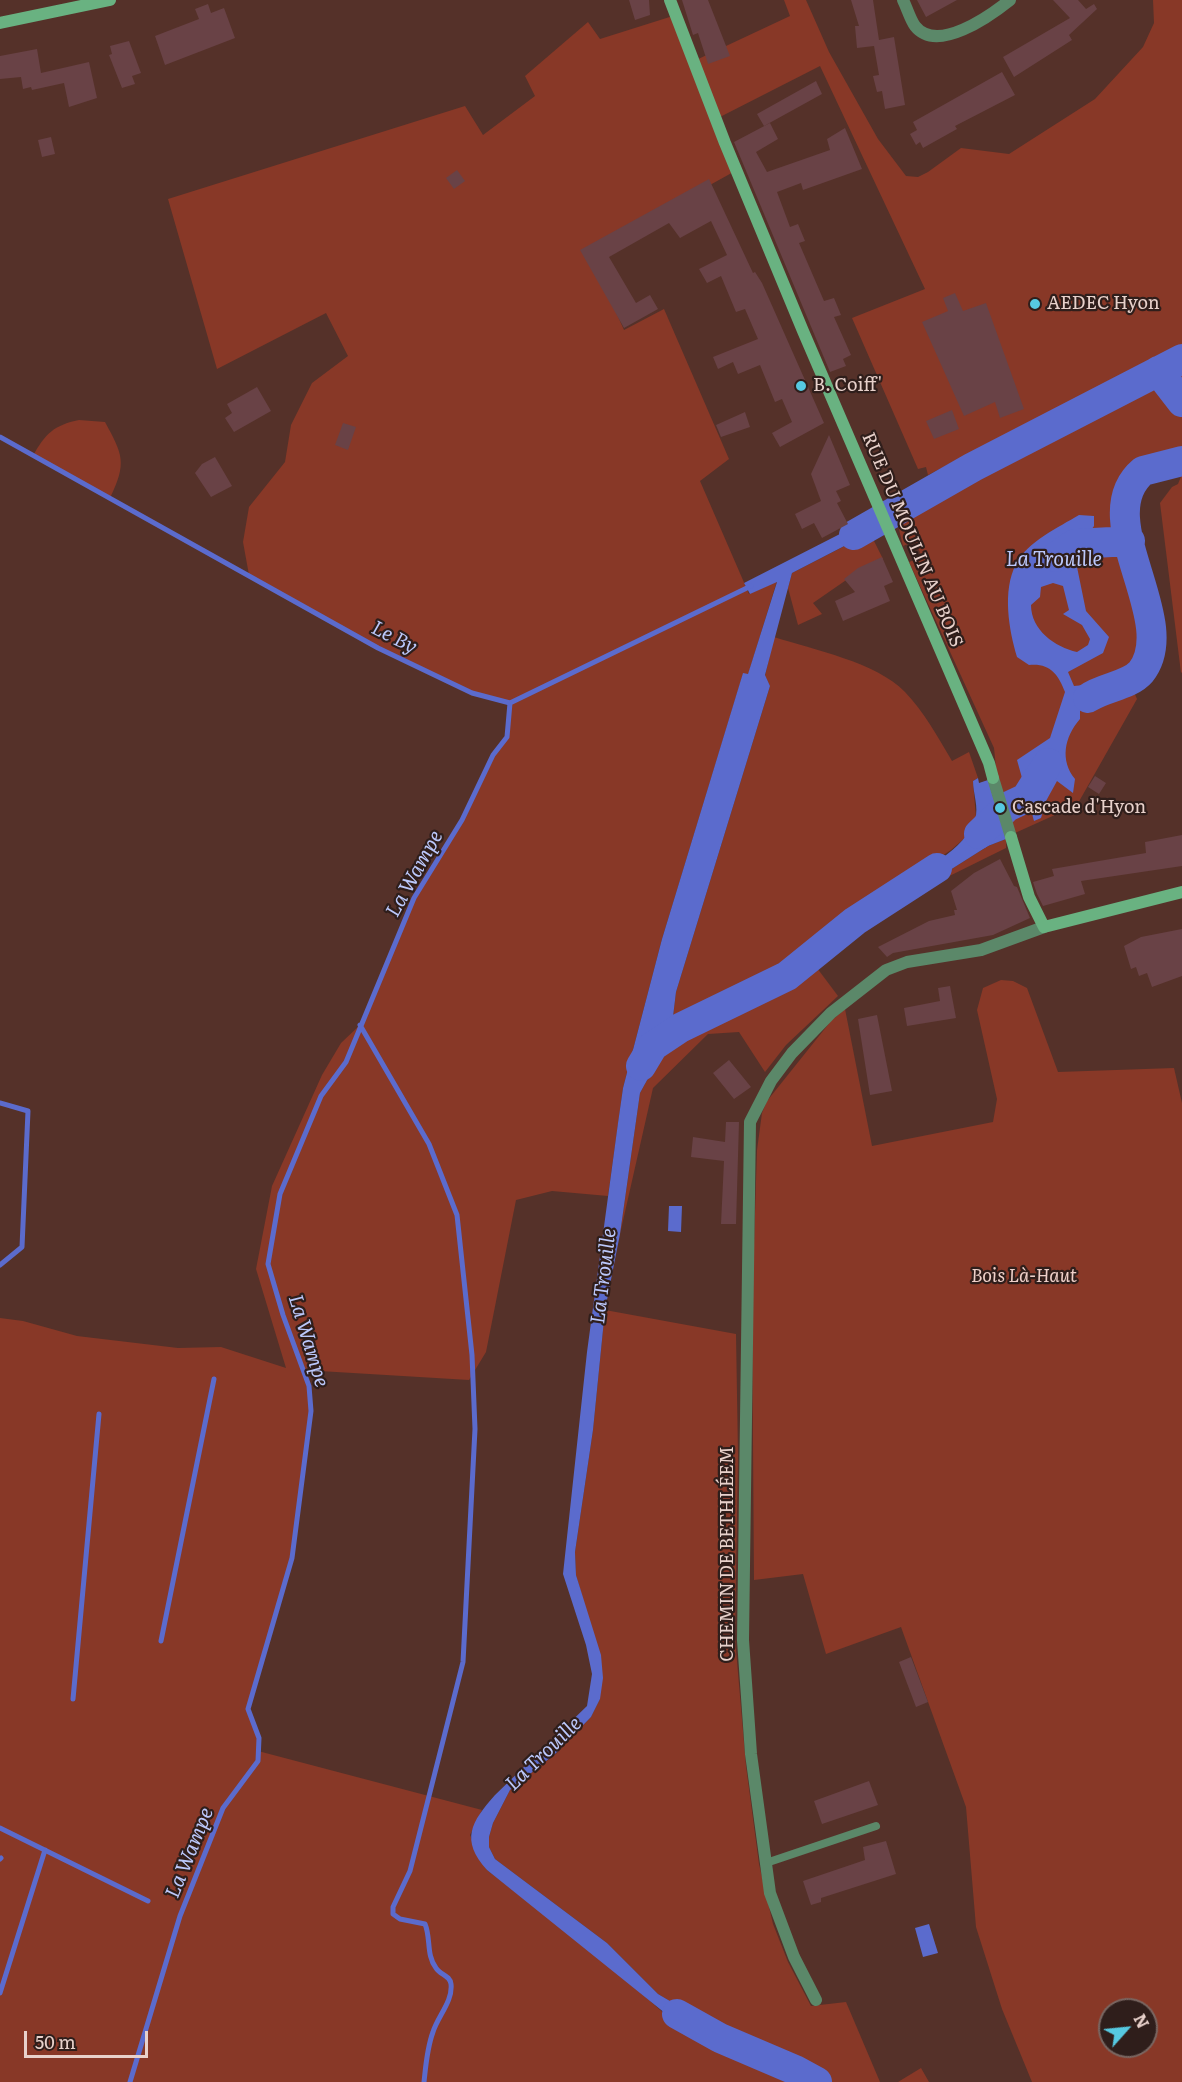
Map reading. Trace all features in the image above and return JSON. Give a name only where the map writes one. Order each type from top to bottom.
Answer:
[{"type":"street","points":[[0,23],[110,0]]},
{"type":"street","name":"RUE DU MOULIN AU BOIS","points":[[670,0],[737,170],[887,530],[989,762],[1029,897],[1044,927]]},
{"type":"street","points":[[903,0],[915,27],[937,37],[958,32],[1010,0]]},
{"type":"street","points":[[1044,927],[1182,892]]},
{"type":"street","name":"CHEMIN DE BETHLÉEM","points":[[816,2000],[779,1921],[770,1893],[754,1791],[743,1640],[750,1122],[771,1081],[810,1033],[886,970],[907,962],[981,950],[1044,927]]},
{"type":"lane","points":[[766,1863],[876,1826]]},
{"type":"green space","points":[[784,0],[806,0],[829,52],[878,139],[906,176],[918,177],[961,148],[1009,154],[1095,99],[1143,47],[1154,23],[1153,0],[1182,0],[1182,348],[1100,386],[928,475],[926,467],[918,469],[852,318],[925,289],[820,66],[716,119],[737,170],[589,252],[624,330],[664,309],[729,459],[700,481],[749,594],[777,581],[748,675],[743,674],[662,939],[623,1088],[608,1196],[552,1191],[516,1200],[486,1352],[469,1380],[303,1370],[309,1386],[311,1411],[292,1558],[248,1709],[259,1738],[258,1751],[482,1810],[470,1835],[487,1870],[615,1970],[667,2016],[711,2037],[715,2028],[658,1994],[607,1943],[495,1859],[489,1847],[489,1837],[493,1823],[510,1790],[557,1753],[591,1717],[600,1699],[589,1620],[576,1575],[575,1552],[593,1430],[605,1310],[736,1334],[738,1455],[735,1638],[746,1766],[759,1864],[773,1924],[788,1962],[811,2006],[846,2002],[880,2082],[822,2082],[802,2057],[791,2082],[0,2082],[0,1318],[23,1321],[77,1336],[178,1348],[221,1347],[286,1368],[256,1269],[272,1186],[322,1075],[341,1043],[360,1025],[414,898],[462,820],[493,755],[507,737],[510,703],[475,692],[408,664],[249,575],[243,542],[249,507],[285,462],[291,425],[312,383],[348,356],[326,313],[217,369],[168,199],[465,106],[483,135],[535,96],[525,76],[588,22],[600,39],[676,15],[694,61],[790,16]]},
{"type":"green space","points":[[1182,357],[1182,389],[1170,374]]},
{"type":"green space","points":[[1161,384],[1182,416],[1182,455],[1142,465],[1117,499],[1144,623],[1139,652],[1125,671],[1137,699],[1077,805],[1015,833],[997,777],[994,748],[909,562],[922,557],[915,541],[903,546],[896,517]]},
{"type":"green space","points":[[79,420],[105,422],[116,443],[121,467],[110,498],[33,456],[51,432]]},
{"type":"green space","points":[[1182,474],[1181,673],[1160,503],[1172,487],[1178,484]]},
{"type":"green space","points":[[870,533],[883,559],[865,567],[813,603],[822,614],[798,625],[788,588],[792,573]]},
{"type":"green space","points":[[774,637],[861,665],[893,682],[905,692],[925,716],[952,761],[969,752],[978,778],[973,781],[976,818],[966,837],[951,850],[897,886],[775,975],[747,991],[705,1003],[672,1025],[676,992],[770,686],[765,676]]},
{"type":"green space","points":[[1006,839],[1006,848],[909,896],[988,846]]},
{"type":"green space","points":[[814,964],[838,996],[786,1045],[765,1072],[739,1032],[708,1034],[653,1088],[620,1234],[640,1093],[662,1053],[676,1038],[698,1024]]},
{"type":"green space","name":"Bois Là-Haut","points":[[1001,980],[1013,981],[1027,988],[1058,1072],[1174,1068],[1182,1103],[1182,2082],[1032,2082],[1002,2009],[976,1927],[966,1807],[901,1627],[826,1654],[803,1574],[754,1580],[752,1308],[757,1150],[762,1113],[767,1101],[831,1021],[845,1009],[872,1146],[993,1122],[997,1099],[977,1010],[983,988]]},
{"type":"green space","points":[[921,2068],[929,2082],[898,2082]]},
{"type":"water","points":[[881,513],[885,525],[792,573],[765,675],[770,686],[676,992],[672,1025],[662,1053],[640,1093],[620,1234],[605,1310],[593,1430],[575,1552],[576,1575],[601,1655],[603,1678],[600,1699],[591,1717],[556,1753],[510,1790],[493,1823],[489,1837],[489,1847],[495,1859],[607,1943],[658,1994],[716,2028],[711,2038],[686,2030],[487,1870],[473,1849],[472,1831],[480,1814],[495,1795],[587,1706],[592,1674],[586,1645],[563,1574],[587,1352],[618,1123],[623,1088],[662,939],[743,673],[748,674],[777,582],[750,594],[744,583]]},
{"type":"water","name":"La Trouille","points":[[1079,515],[1094,516],[1094,526],[1089,533],[1097,538],[1092,548],[1077,557],[1086,611],[1109,637],[1103,653],[1068,672],[1074,686],[1084,685],[1119,672],[1126,688],[1087,704],[1080,710],[1080,719],[1070,733],[1066,749],[1067,765],[1075,779],[1073,793],[1057,781],[1046,801],[1041,818],[1034,821],[1017,760],[1050,738],[1065,692],[1056,675],[1048,668],[1029,665],[1017,657],[1009,623],[1009,586],[1021,556],[1035,542]],"holes":[[[1053,583],[1063,586],[1069,610],[1063,614],[1082,625],[1090,639],[1088,645],[1077,652],[1053,642],[1040,630],[1032,614],[1031,605],[1040,597],[1041,587]]]},
{"type":"water","points":[[978,778],[979,783],[988,780],[1006,839],[988,846],[909,896],[897,886],[953,850],[970,830],[976,810],[973,781]]},
{"type":"water","points":[[669,1206],[682,1206],[681,1232],[668,1231]]},
{"type":"water","points":[[929,1924],[938,1953],[923,1957],[915,1928]]},
{"type":"building","points":[[629,0],[649,0],[650,15],[635,20]]},
{"type":"building","points":[[682,0],[708,0],[730,56],[708,64],[698,33],[693,35]]},
{"type":"building","points":[[851,0],[873,0],[879,40],[894,37],[905,105],[885,109],[882,91],[877,92],[873,76],[879,75],[874,46],[857,48],[855,26],[859,26]]},
{"type":"building","points":[[917,0],[957,0],[926,17]]},
{"type":"building","points":[[1053,0],[1078,0],[1086,9],[1094,4],[1097,9],[1069,35],[1072,40],[1014,77],[1003,57],[1070,18]]},
{"type":"building","points":[[208,4],[211,13],[224,8],[235,38],[165,65],[155,36],[199,19],[195,9]]},
{"type":"building","points":[[129,41],[141,73],[132,76],[135,84],[122,88],[109,55],[112,54],[110,46]]},
{"type":"building","points":[[37,49],[41,73],[89,62],[97,98],[69,107],[64,83],[32,90],[31,87],[23,89],[21,77],[0,79],[0,56]]},
{"type":"building","points":[[1002,72],[1015,95],[955,126],[957,129],[923,148],[920,142],[916,145],[910,134],[917,130],[913,122]]},
{"type":"building","points":[[816,81],[822,94],[764,126],[757,114]]},
{"type":"building","points":[[770,123],[778,139],[756,152],[767,172],[830,150],[827,139],[845,128],[862,169],[803,190],[801,183],[777,192],[790,227],[798,224],[805,241],[799,243],[824,301],[834,298],[841,315],[834,317],[851,355],[843,359],[846,366],[830,372],[734,142]]},
{"type":"building","points":[[51,137],[55,154],[42,157],[38,140]]},
{"type":"building","points":[[457,170],[465,181],[454,189],[446,178]]},
{"type":"building","points":[[709,179],[753,273],[755,272],[762,283],[824,423],[780,447],[772,433],[792,422],[782,399],[775,402],[760,365],[738,374],[733,362],[718,369],[713,357],[758,339],[745,309],[736,312],[721,276],[707,283],[699,269],[727,255],[711,221],[680,238],[669,223],[609,257],[636,303],[650,295],[658,309],[624,328],[580,250]]},
{"type":"building","points":[[955,293],[963,311],[986,303],[1024,409],[1000,418],[995,402],[964,416],[922,322],[948,311],[943,298]]},
{"type":"building","points":[[257,387],[271,411],[234,432],[225,418],[232,413],[227,404]]},
{"type":"building","points":[[952,410],[959,429],[934,439],[926,421]]},
{"type":"building","points":[[745,412],[750,427],[721,437],[716,425]]},
{"type":"building","points":[[343,423],[356,427],[348,450],[335,445]]},
{"type":"building","points":[[829,435],[850,485],[836,491],[841,501],[837,503],[848,524],[822,538],[814,523],[802,529],[795,514],[821,501],[811,474]]},
{"type":"building","points":[[215,457],[232,486],[211,497],[195,473],[202,464]]},
{"type":"building","points":[[882,557],[893,582],[884,586],[890,601],[843,621],[835,601],[855,592],[844,579],[858,568]]},
{"type":"building","points":[[1095,776],[1106,783],[1099,794],[1088,787]]},
{"type":"building","points":[[1182,835],[1182,866],[1081,881],[1085,894],[1043,906],[1037,894],[1033,882],[1054,876],[1052,869],[1146,853],[1145,842]]},
{"type":"building","points":[[1000,859],[1014,886],[1017,887],[1030,918],[993,935],[893,953],[887,957],[878,947],[929,921],[955,915],[954,910],[957,910],[951,891],[974,873]]},
{"type":"building","points":[[1182,929],[1182,976],[1152,987],[1147,973],[1139,976],[1136,967],[1131,969],[1124,946],[1141,937]]},
{"type":"building","points":[[950,986],[956,1018],[907,1026],[904,1008],[940,1001],[938,988]]},
{"type":"building","points":[[877,1015],[892,1091],[870,1095],[858,1019]]},
{"type":"building","points":[[729,1060],[751,1087],[734,1099],[713,1073]]},
{"type":"building","points":[[726,1122],[739,1122],[736,1224],[721,1224],[724,1161],[691,1157],[693,1137],[725,1142]]},
{"type":"building","points":[[911,1657],[928,1702],[916,1707],[899,1662]]},
{"type":"building","points":[[869,1781],[878,1805],[822,1824],[814,1801]]},
{"type":"building","points":[[886,1841],[896,1874],[821,1898],[821,1902],[811,1905],[803,1881],[865,1860],[863,1847]]},
{"type":"waterway","name":"La Trouille","points":[[854,535],[973,467],[1182,359]]},
{"type":"waterway","name":"La Trouille","points":[[1158,371],[1182,402]]},
{"type":"waterway","name":"Le By","points":[[0,437],[378,648],[472,693],[510,703],[751,586]]},
{"type":"waterway","name":"La Trouille","points":[[1088,698],[1136,677],[1141,672],[1151,650],[1151,625],[1129,542],[1125,515],[1129,491],[1143,471],[1182,461]]},
{"type":"waterway","name":"La Trouille","points":[[1056,557],[1075,544],[1130,541]]},
{"type":"waterway","name":"La Wampe","points":[[130,2082],[180,1916],[223,1808],[258,1761],[259,1738],[248,1709],[292,1558],[311,1411],[309,1386],[283,1315],[268,1264],[280,1194],[321,1096],[346,1062],[414,898],[462,820],[493,755],[507,737],[510,703]]},
{"type":"waterway","name":"La Trouille","points":[[979,834],[1007,807],[1026,798],[1048,763]]},
{"type":"waterway","name":"La Trouille","points":[[641,1066],[653,1046],[680,1028],[787,976],[855,921],[937,868]]},
{"type":"waterway","points":[[360,1025],[429,1144],[457,1215],[472,1355],[475,1429],[463,1662],[410,1871],[393,1907],[393,1914],[400,1919],[425,1924],[433,1963],[451,1984],[450,1996],[431,2038],[424,2082]]},
{"type":"waterway","points":[[0,1103],[28,1111],[22,1247],[0,1265]]},
{"type":"waterway","points":[[161,1641],[214,1379]]},
{"type":"waterway","points":[[73,1699],[99,1414]]},
{"type":"waterway","points":[[0,1828],[148,1901]]},
{"type":"waterway","points":[[0,1993],[45,1850]]},
{"type":"waterway","name":"La Trouille","points":[[677,2014],[720,2038],[795,2070],[817,2082]]},
{"type":"place","name":"AEDEC Hyon","points":[[1035,304]]},
{"type":"place","name":"B. Coiff'","points":[[801,386]]},
{"type":"place","name":"Cascade d'Hyon","points":[[1000,808]]}]
